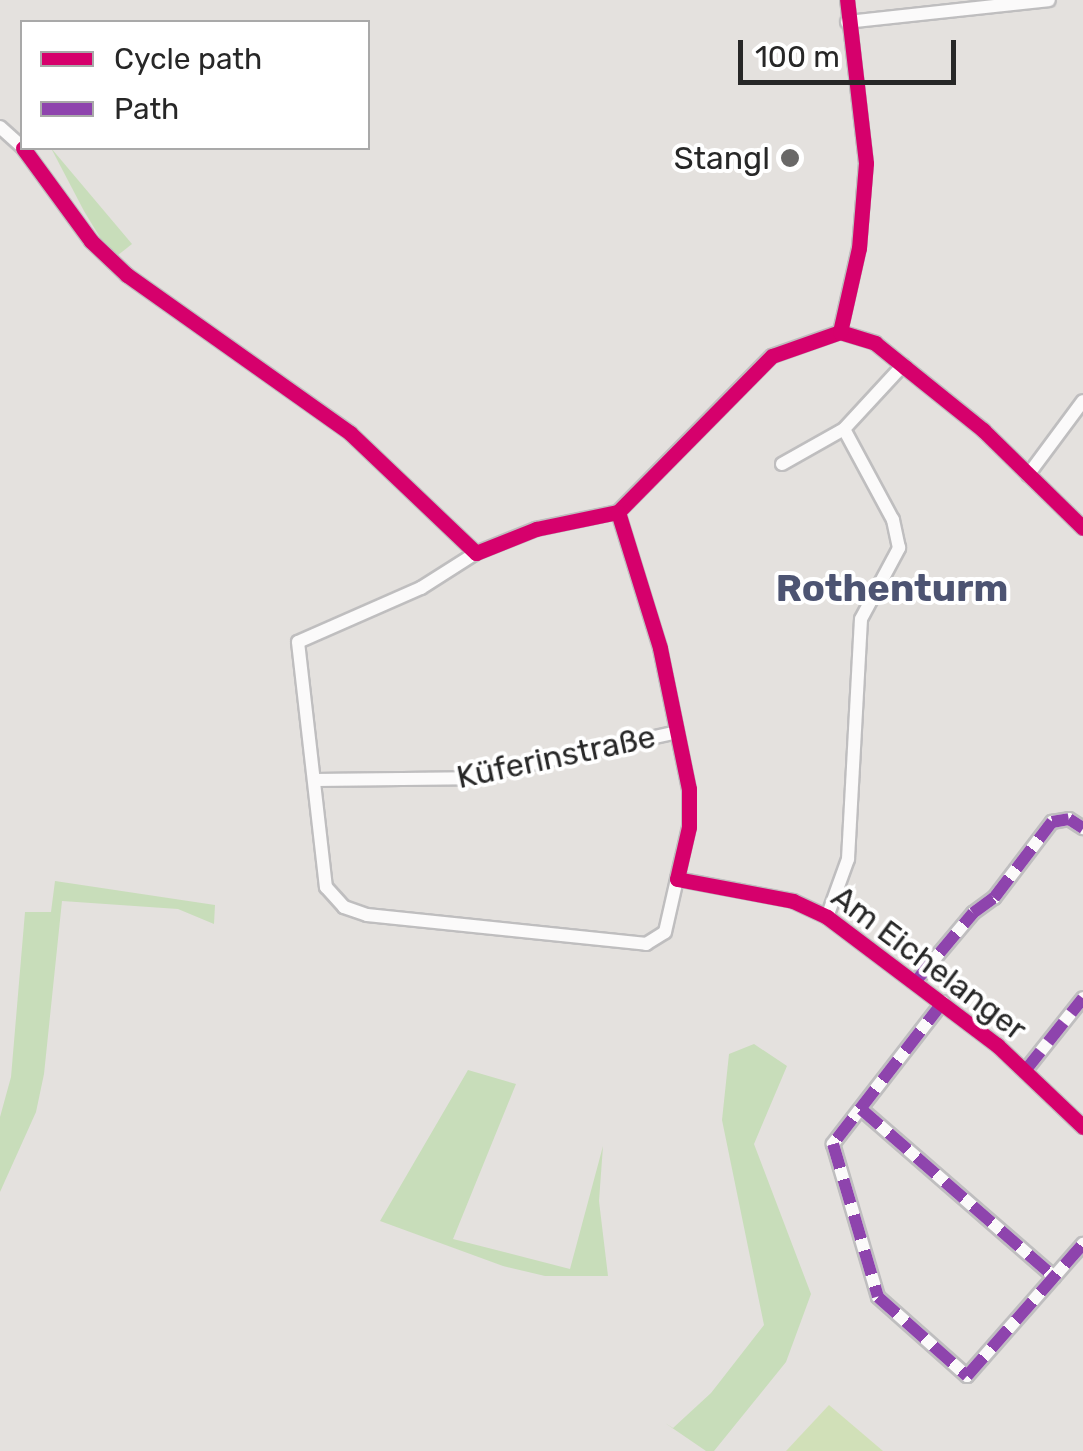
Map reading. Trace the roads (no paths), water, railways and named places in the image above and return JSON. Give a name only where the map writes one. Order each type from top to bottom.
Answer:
[{"type":"street","points":[[840,332],[859,248],[865,177],[846,22],[847,0]]},
{"type":"street","points":[[846,22],[1049,0]]},
{"type":"street","points":[[0,126],[20,144]]},
{"type":"street","points":[[25,150],[112,262],[350,433],[476,553]]},
{"type":"street","points":[[618,512],[660,648],[691,806],[665,932],[646,944],[355,912],[334,899],[321,873],[315,780],[298,642],[421,588],[476,553],[536,529],[618,512],[759,366],[788,347],[840,332],[875,343],[1028,475],[1083,528]]},
{"type":"street","points":[[782,464],[844,429],[903,365]]},
{"type":"street","points":[[1028,475],[1083,401]]},
{"type":"street","points":[[828,917],[848,859],[855,651],[861,618],[883,587],[899,533],[844,429]]},
{"type":"street","name":"Küferinstraße","points":[[315,780],[468,778],[677,732]]},
{"type":"street","points":[[916,981],[973,913],[994,898],[1052,822],[1069,819],[1083,828]]},
{"type":"street","name":"Am Eichelanger","points":[[677,878],[794,901],[828,917],[943,1002],[1025,1071],[1083,1127]]},
{"type":"street","points":[[1025,1071],[1083,998]]},
{"type":"street","points":[[943,1002],[834,1144],[870,1280],[892,1313],[968,1376],[1083,1244]]},
{"type":"street","points":[[861,1109],[1054,1277]]},
{"type":"place","name":"Stangl","points":[[790,158]]},
{"type":"district","name":"Rothenturm","points":[[892,589]]}]
